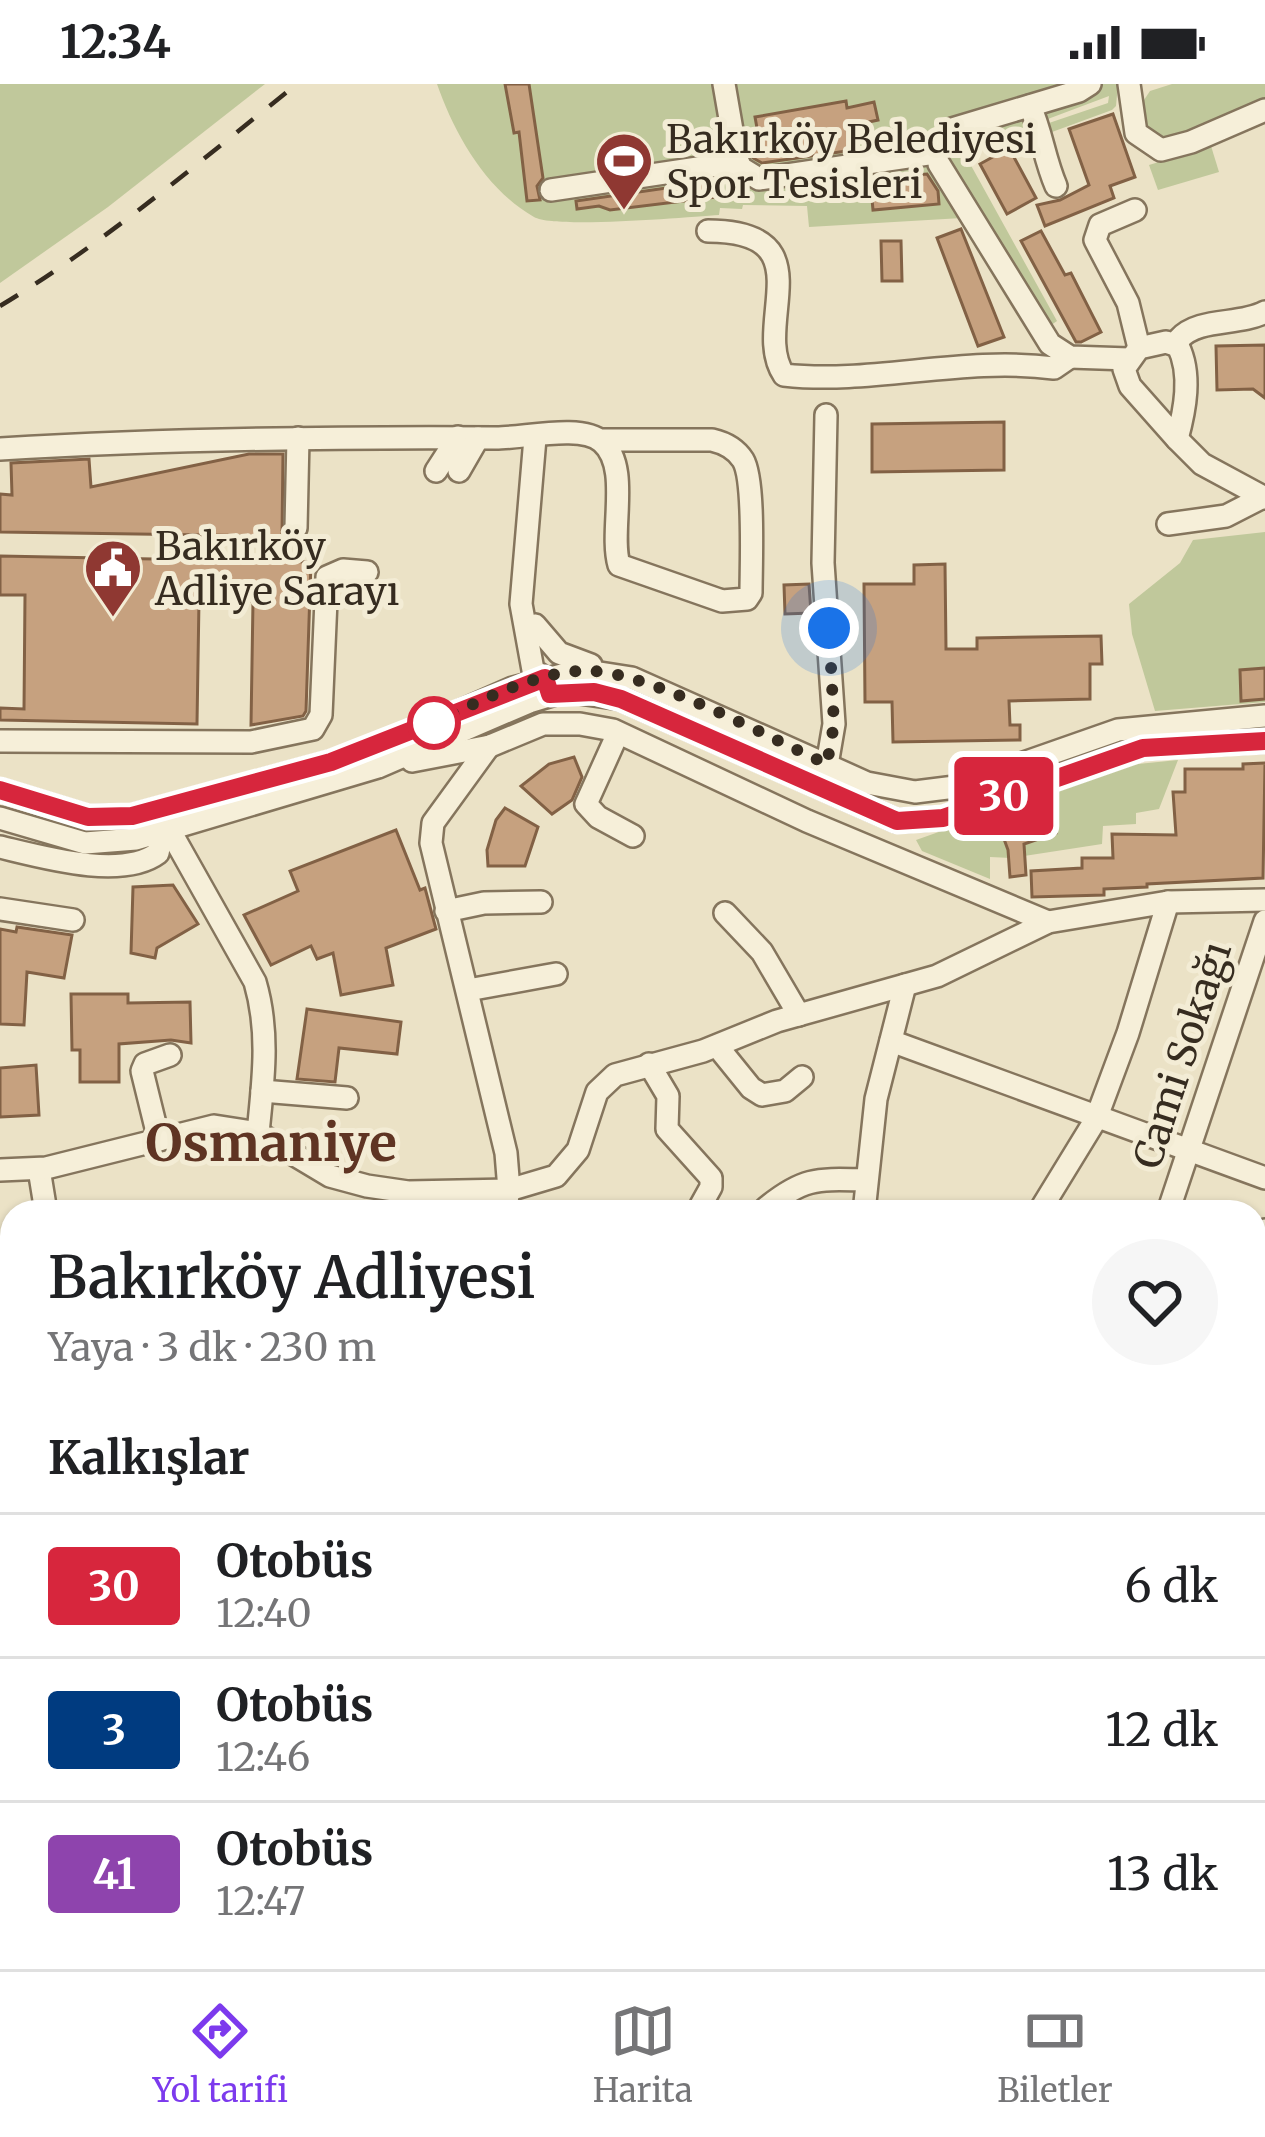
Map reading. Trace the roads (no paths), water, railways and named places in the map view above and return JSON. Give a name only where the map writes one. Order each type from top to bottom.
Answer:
[{"type":"street","points":[[724,84],[738,162],[748,173],[768,180],[940,154]]},
{"type":"street","points":[[940,154],[952,130],[1079,92],[1090,84]]},
{"type":"street","points":[[1129,84],[1136,133],[1161,150],[1265,110]]},
{"type":"street","points":[[1030,106],[1056,186]]},
{"type":"street","points":[[940,154],[1050,344],[1064,351],[1106,355],[1134,353],[1166,342],[1178,346]]},
{"type":"street","points":[[551,190],[738,162]]},
{"type":"street","points":[[1135,210],[1100,225],[1096,240],[1128,303],[1134,353],[1124,369],[1130,386],[1202,464],[1264,498]]},
{"type":"street","points":[[708,231],[744,233],[772,257],[779,277],[776,358],[784,375],[986,362],[1054,368],[1064,351]]},
{"type":"street","points":[[1178,439],[1186,389],[1179,338],[1190,328],[1239,322],[1265,312]]},
{"type":"street","points":[[826,415],[823,563],[834,724],[827,764]]},
{"type":"street","points":[[0,449],[298,438],[535,438],[571,431],[601,440],[712,440],[726,444],[742,459],[749,486],[751,593],[746,599],[722,601],[619,566],[616,462],[601,440]]},
{"type":"street","points":[[436,471],[468,437]]},
{"type":"street","points":[[459,471],[468,437]]},
{"type":"street","points":[[296,528],[298,438]]},
{"type":"street","points":[[494,696],[516,659],[528,619],[542,481],[534,472],[535,438]]},
{"type":"street","points":[[1168,524],[1226,516],[1264,498]]},
{"type":"street","points":[[0,741],[251,742],[313,729],[321,715],[324,585],[333,572],[367,572]]},
{"type":"street","points":[[528,619],[559,653],[670,693],[884,788],[915,793],[938,791],[1118,730],[1265,716]]},
{"type":"street","points":[[528,619],[548,686]]},
{"type":"street","points":[[0,818],[85,843],[119,842],[397,760],[581,670],[614,673]]},
{"type":"street","points":[[0,790],[88,817],[132,816],[331,762],[494,696],[548,686],[621,699],[872,813],[916,823],[943,818],[1124,752],[1265,741]]},
{"type":"street","points":[[397,760],[437,759],[490,746],[543,724],[580,724],[617,733],[807,821],[1048,922]]},
{"type":"street","points":[[617,733],[586,804],[598,818],[633,836]]},
{"type":"street","points":[[490,746],[433,823],[430,843],[506,1153],[507,1200]]},
{"type":"street","points":[[0,847],[124,867],[158,853],[166,830]]},
{"type":"street","points":[[166,830],[256,982],[265,1028],[258,1133]]},
{"type":"street","points":[[509,1200],[556,1176],[578,1150],[597,1092],[615,1075],[937,976],[1048,922],[1168,902],[1265,899]]},
{"type":"street","points":[[446,910],[484,903],[542,902]]},
{"type":"street","points":[[1046,1200],[1096,1118],[1128,1034],[1168,902]]},
{"type":"street","points":[[0,909],[73,920]]},
{"type":"street","points":[[725,914],[762,952],[799,1015]]},
{"type":"street","name":"Cami Sokağı","points":[[1172,1200],[1265,920]]},
{"type":"street","points":[[468,990],[556,974]]},
{"type":"street","points":[[865,1200],[876,1099],[905,985]]},
{"type":"street","points":[[891,1041],[1265,1178]]},
{"type":"street","points":[[717,1046],[762,1095],[784,1091],[802,1077]]},
{"type":"street","points":[[158,1140],[142,1071],[145,1064],[170,1055]]},
{"type":"street","points":[[650,1064],[668,1096],[666,1119],[671,1137],[711,1178],[704,1200]]},
{"type":"street","points":[[262,1091],[347,1098]]},
{"type":"street","points":[[0,1170],[39,1168],[214,1126],[258,1133],[330,1176],[367,1186],[496,1200]]},
{"type":"street","points":[[39,1168],[44,1200]]},
{"type":"street","points":[[776,1200],[814,1178],[866,1180]]},
{"type":"railway","points":[[0,306],[115,228],[297,84]]},
{"type":"place","name":"Bakırköy Belediyesi Spor Tesisleri","points":[[624,212]]},
{"type":"place","name":"Bakırköy Adliye Sarayı","points":[[113,619]]},
{"type":"district","name":"Osmaniye","points":[[271,1143]]}]
